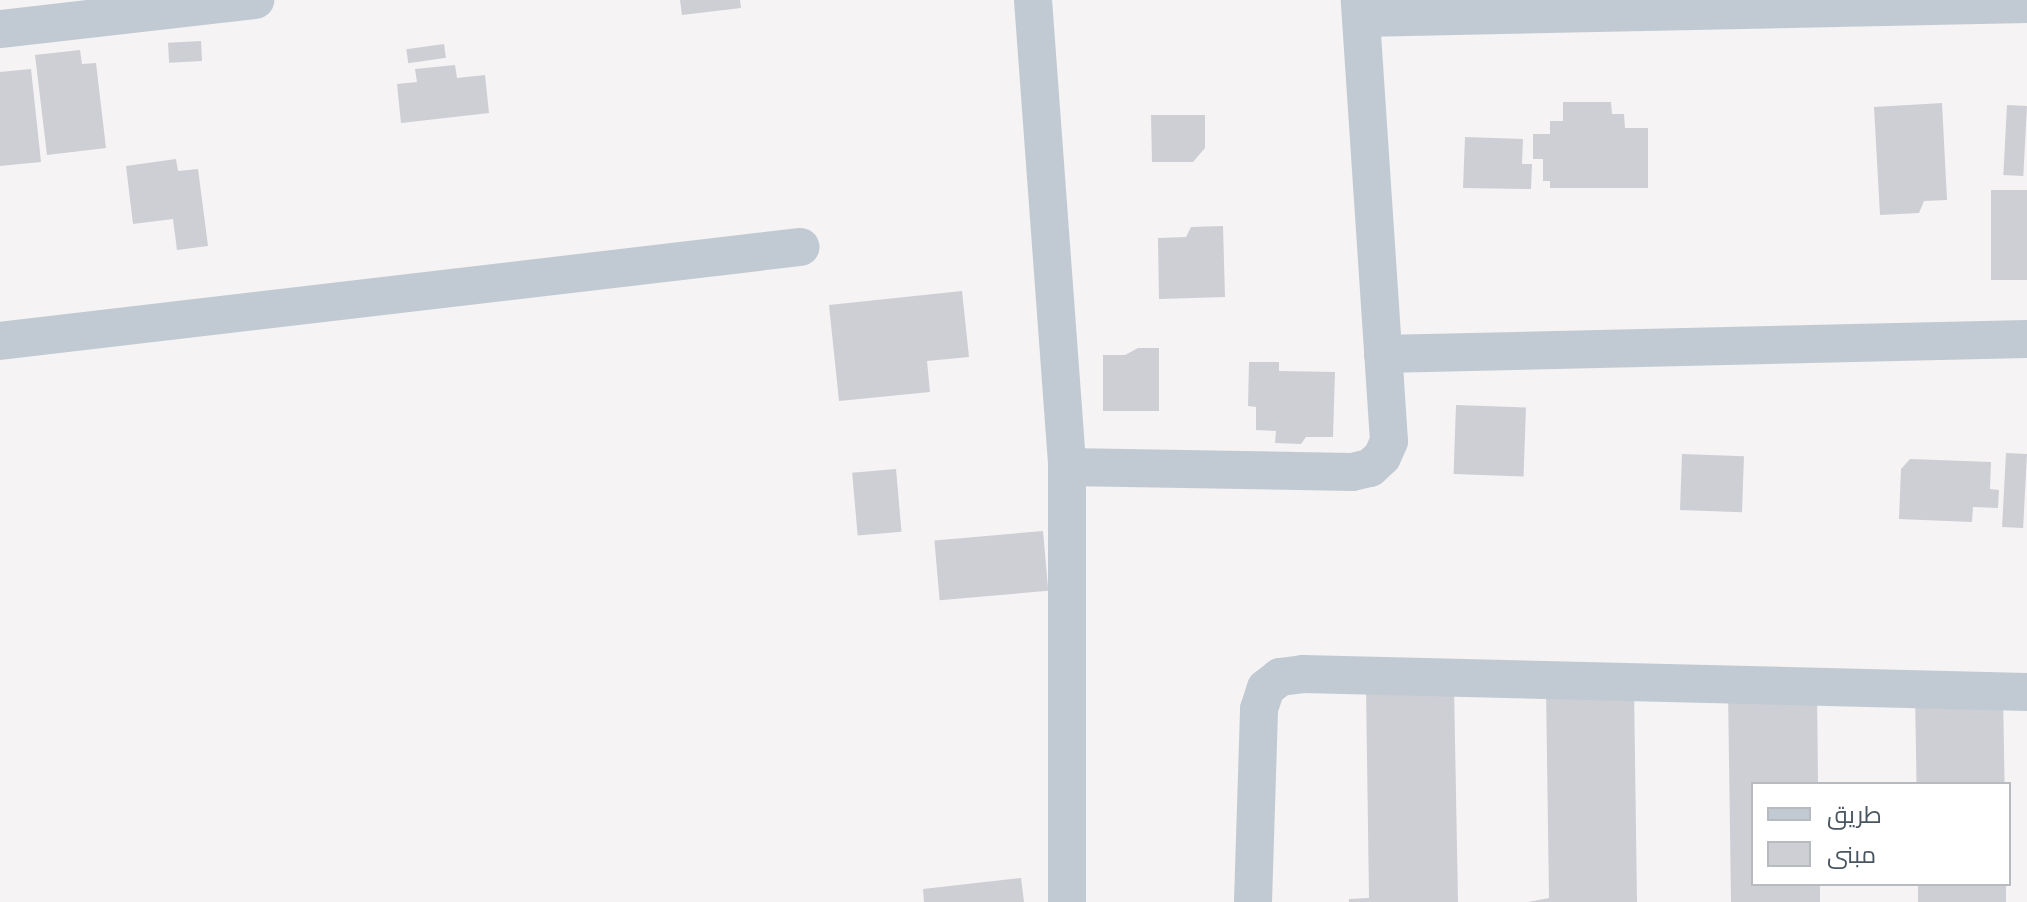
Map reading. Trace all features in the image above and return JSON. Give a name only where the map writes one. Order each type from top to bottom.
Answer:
[{"type":"street","points":[[0,29],[255,0]]},
{"type":"street","points":[[1033,0],[1067,467],[1067,902]]},
{"type":"street","points":[[1067,467],[1352,472],[1370,468],[1382,457],[1389,441],[1361,9],[2027,4]]},
{"type":"street","points":[[0,341],[800,247]]},
{"type":"street","points":[[1383,354],[2027,339]]},
{"type":"street","points":[[1253,902],[1259,709],[1266,688],[1280,677],[1303,674],[2027,692]]},
{"type":"building","points":[[680,0],[740,0],[741,8],[682,15]]},
{"type":"building","points":[[201,41],[202,61],[169,63],[168,43]]},
{"type":"building","points":[[444,44],[446,58],[408,63],[406,49]]},
{"type":"building","points":[[80,50],[82,64],[96,63],[106,148],[47,155],[35,55]]},
{"type":"building","points":[[455,65],[457,78],[485,75],[489,113],[401,123],[397,84],[417,82],[415,69]]},
{"type":"building","points":[[31,69],[41,162],[0,166],[0,72]]},
{"type":"building","points":[[1563,102],[1611,102],[1612,114],[1624,114],[1625,128],[1648,128],[1648,188],[1550,188],[1550,181],[1543,181],[1543,159],[1533,159],[1533,134],[1550,134],[1550,121],[1563,121]]},
{"type":"building","points":[[1942,103],[1947,200],[1924,201],[1919,213],[1880,215],[1874,107]]},
{"type":"building","points":[[2007,105],[2027,106],[2023,176],[2003,175]]},
{"type":"building","points":[[1151,115],[1205,115],[1205,148],[1193,162],[1152,162]]},
{"type":"building","points":[[1465,137],[1523,139],[1522,164],[1532,164],[1531,189],[1463,188]]},
{"type":"building","points":[[176,159],[178,171],[198,169],[208,246],[177,250],[173,219],[133,224],[126,166]]},
{"type":"building","points":[[1991,190],[2027,190],[2027,280],[1991,280]]},
{"type":"building","points":[[1223,226],[1225,297],[1159,299],[1158,238],[1186,237],[1191,227]]},
{"type":"building","points":[[962,291],[969,357],[927,361],[930,392],[839,401],[829,305]]},
{"type":"building","points":[[1138,348],[1159,348],[1159,411],[1103,411],[1103,355],[1125,355]]},
{"type":"building","points":[[1249,362],[1279,362],[1279,371],[1335,372],[1333,437],[1306,437],[1301,444],[1275,443],[1276,431],[1256,430],[1256,407],[1248,406]]},
{"type":"building","points":[[1456,405],[1526,407],[1524,476],[1454,474]]},
{"type":"building","points":[[2006,453],[2027,454],[2023,528],[2002,527]]},
{"type":"building","points":[[1682,454],[1744,456],[1742,512],[1680,510]]},
{"type":"building","points":[[1910,459],[1991,462],[1990,489],[1999,490],[1998,508],[1973,507],[1972,522],[1899,519],[1901,469]]},
{"type":"building","points":[[896,469],[901,532],[858,536],[852,473]]},
{"type":"building","points":[[1043,531],[1048,591],[940,600],[934,540]]},
{"type":"building","points":[[1454,686],[1458,902],[1349,902],[1349,899],[1369,898],[1366,687]]},
{"type":"building","points":[[1634,687],[1637,902],[1528,902],[1549,898],[1546,688]]},
{"type":"building","points":[[1817,688],[1818,782],[1751,782],[1751,886],[1820,886],[1820,902],[1731,902],[1728,689]]},
{"type":"building","points":[[2003,693],[2005,782],[1917,782],[1915,695]]},
{"type":"building","points":[[1021,878],[1024,902],[924,902],[923,889]]},
{"type":"building","points":[[1918,886],[2006,886],[2006,902],[1918,902]]}]
